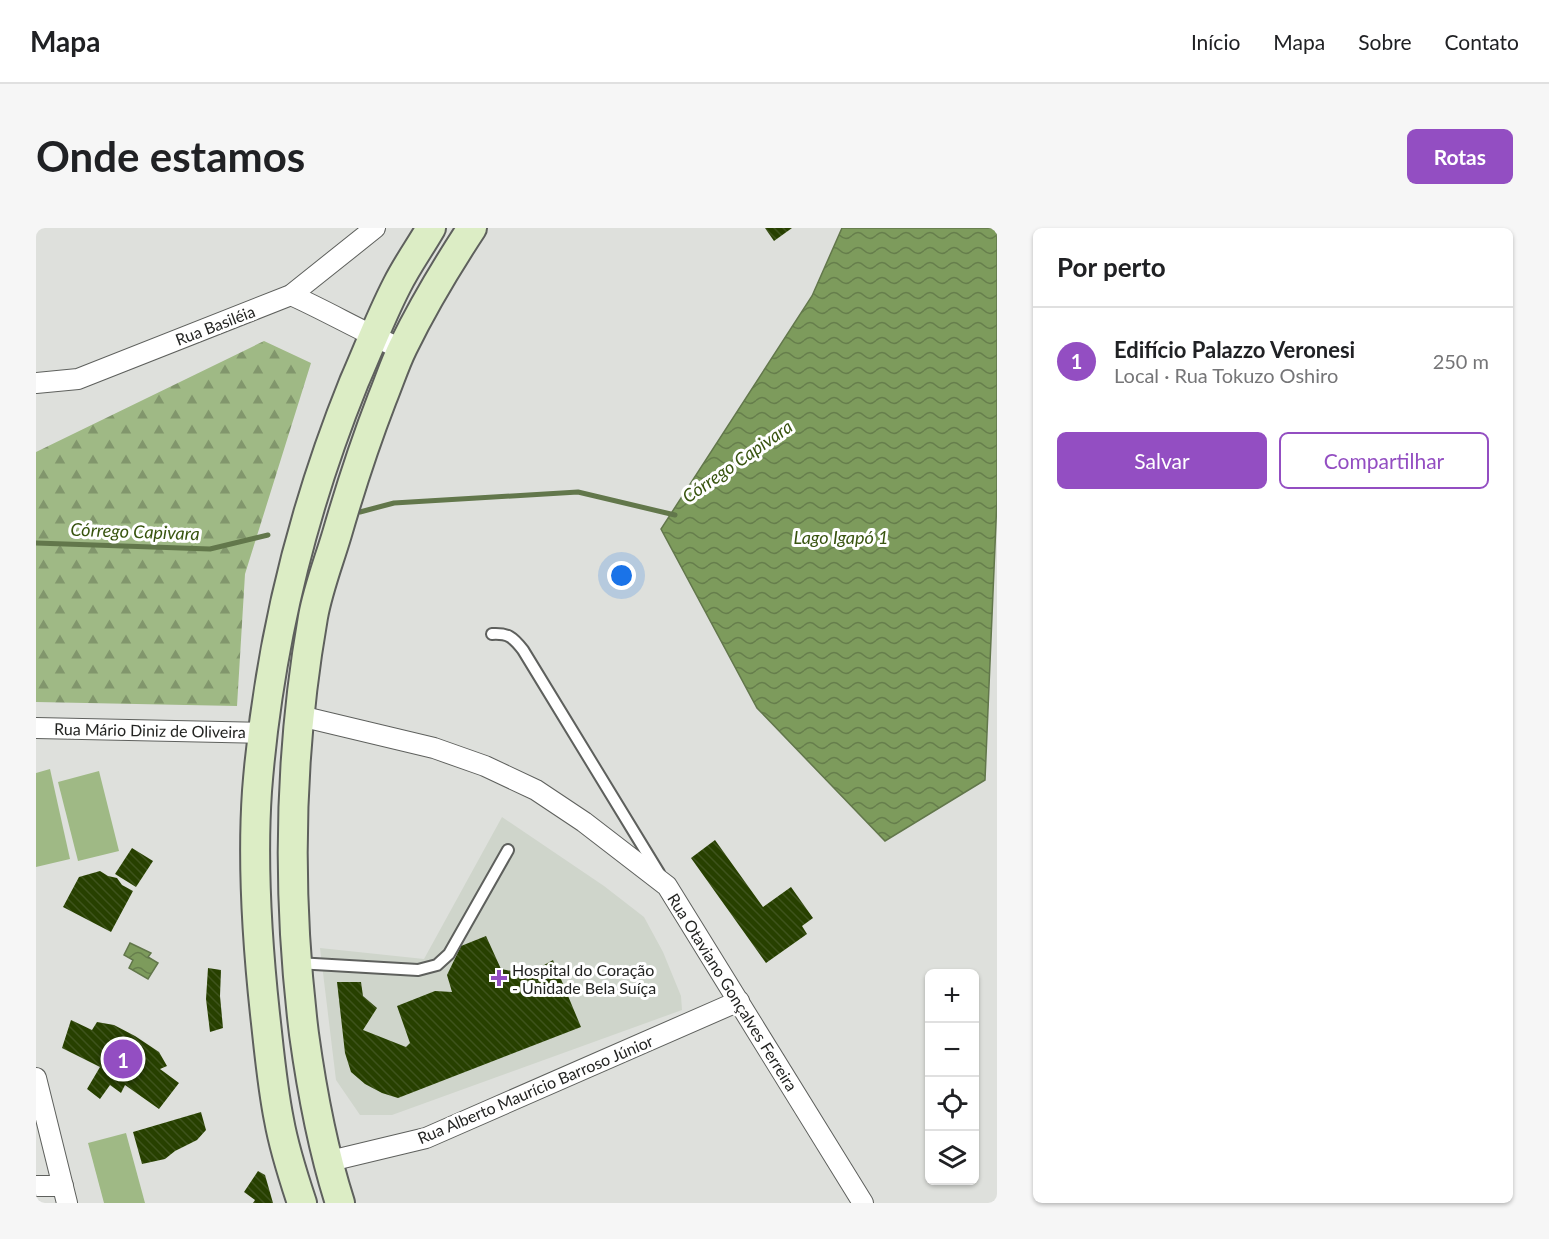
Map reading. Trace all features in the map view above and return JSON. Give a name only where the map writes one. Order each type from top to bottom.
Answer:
[{"type":"street","name":"Rua Basiléia","points":[[36,383],[78,379],[291,296],[375,228]]},
{"type":"street","points":[[302,1203],[288,1160],[279,1119],[258,946],[257,793],[263,733],[285,600],[309,509],[334,431],[397,284],[431,228]]},
{"type":"street","points":[[340,1203],[326,1162],[312,1094],[297,963],[292,882],[294,786],[313,615],[370,430],[402,349],[442,274],[472,228]]},
{"type":"street","points":[[291,296],[402,349]]},
{"type":"street","name":"Rua Otaviano Gonçalves Ferreira","points":[[300,716],[434,748],[485,766],[526,785],[584,822],[667,886],[863,1203]]},
{"type":"street","name":"Rua Mário Diniz de Oliveira","points":[[36,728],[263,733]]},
{"type":"street","name":"Rua Alberto Maurício Barroso Júnior","points":[[326,1162],[426,1138],[740,1001]]},
{"type":"street","points":[[36,1078],[65,1194]]},
{"type":"street","points":[[36,1185],[65,1194]]},
{"type":"lane","points":[[492,634],[504,633],[512,636],[523,650],[667,886]]},
{"type":"lane","points":[[297,963],[418,970],[437,965],[449,954],[508,850]]},
{"type":"shaded area","name":"Hospital do Coração - Unidade Bela Suíça","points":[[502,817],[604,886],[644,917],[663,952],[681,996],[682,1010],[392,1115],[360,1115],[336,1080],[320,948],[424,959]]},
{"type":"green space","points":[[264,341],[311,363],[245,574],[237,706],[36,702],[36,452]]},
{"type":"green space","points":[[50,769],[70,859],[36,867],[36,773]]},
{"type":"green space","points":[[99,771],[119,851],[78,861],[58,782]]},
{"type":"green space","points":[[126,1133],[145,1203],[104,1203],[88,1143]]},
{"type":"water","name":"Lago Igapó 1","points":[[842,228],[997,228],[997,499],[985,780],[885,841],[757,708],[661,529],[812,296]]},
{"type":"water","points":[[130,943],[151,953],[148,957],[158,963],[148,979],[129,968],[133,960],[124,955]]},
{"type":"building","points":[[765,228],[792,228],[774,241]]},
{"type":"building","points":[[715,840],[763,907],[791,887],[813,918],[802,926],[807,934],[766,963],[691,858]]},
{"type":"building","points":[[132,848],[153,861],[136,887],[115,874]]},
{"type":"building","points":[[100,871],[117,878],[122,885],[133,891],[111,932],[63,907],[79,877]]},
{"type":"building","points":[[486,936],[501,969],[528,974],[553,960],[581,1027],[398,1098],[365,1084],[351,1072],[345,1053],[337,982],[361,982],[363,996],[377,1008],[363,1030],[406,1047],[410,1043],[397,1006],[435,991],[452,992],[447,975],[461,946]]},
{"type":"building","points":[[208,968],[221,970],[220,996],[223,1028],[210,1032],[206,999]]},
{"type":"building","points":[[71,1020],[92,1030],[97,1022],[114,1025],[159,1052],[167,1066],[160,1069],[179,1083],[159,1109],[125,1085],[121,1093],[110,1085],[100,1099],[87,1089],[100,1067],[62,1048]]},
{"type":"building","points":[[201,1112],[206,1130],[197,1140],[165,1159],[142,1164],[133,1132]]},
{"type":"building","points":[[258,1171],[265,1175],[273,1203],[253,1203],[255,1200],[244,1192]]},
{"type":"waterway","name":"Córrego Capivara","points":[[360,512],[394,503],[578,492],[675,515]]},
{"type":"waterway","name":"Córrego Capivara","points":[[36,543],[210,549],[268,535]]},
{"type":"place","name":"Hospital do Coração - Unidade Bela Suíça","points":[[499,978]]},
{"type":"place","name":"Edifício Palazzo Veronesi","points":[[123,1059]]}]
